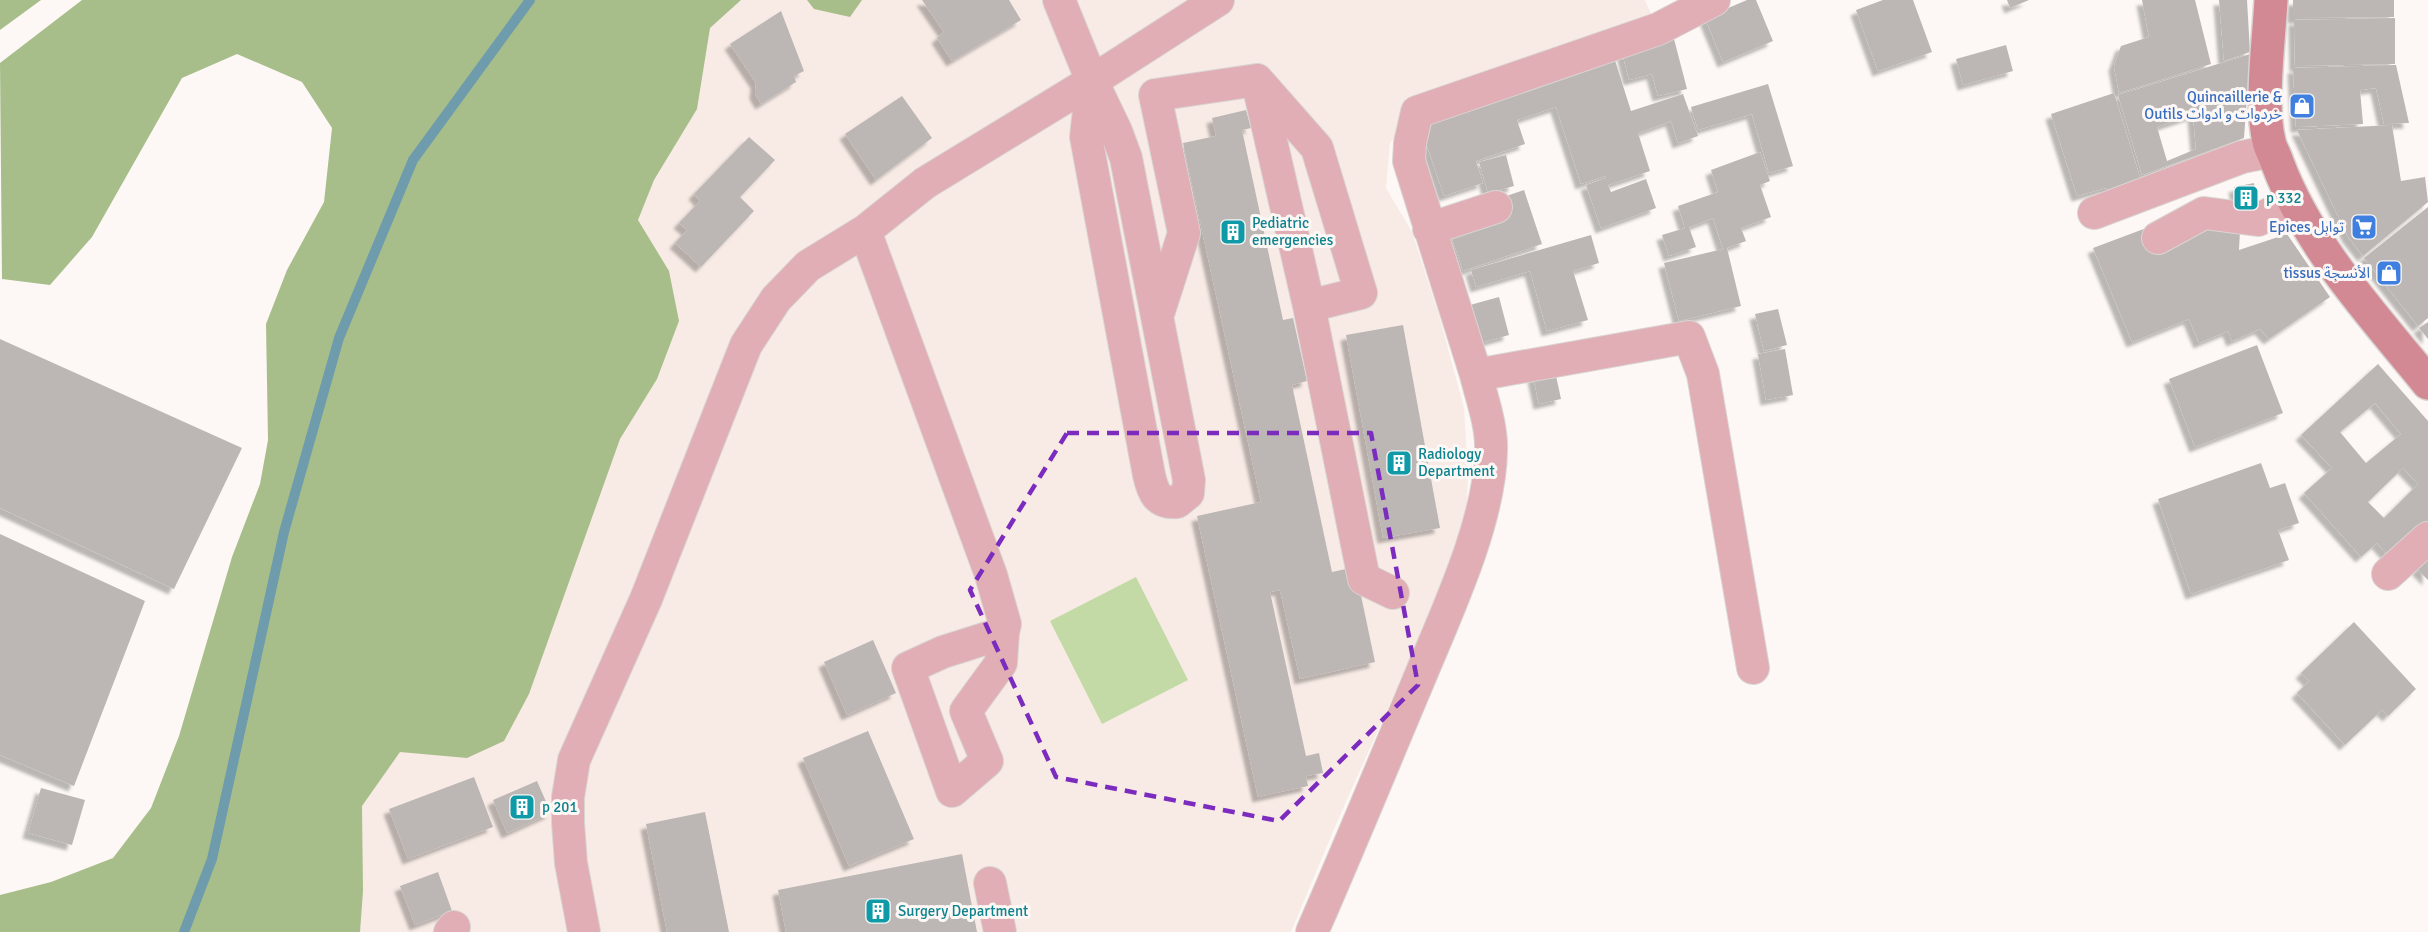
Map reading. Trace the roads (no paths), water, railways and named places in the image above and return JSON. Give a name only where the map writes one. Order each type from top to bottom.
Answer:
[{"type":"main road","points":[[2271,0],[2266,104],[2269,142],[2294,201],[2339,273],[2428,383]]},
{"type":"street","points":[[1059,0],[1126,158],[1190,484],[1185,498],[1172,503],[1161,500],[1155,494],[1149,475],[1088,145],[1087,120],[1092,81]]},
{"type":"street","points":[[584,932],[571,863],[568,823],[568,796],[574,760],[646,600],[746,345],[771,306],[808,266],[865,231],[925,183],[1092,81],[1218,0]]},
{"type":"street","points":[[1312,932],[1433,645],[1479,524],[1491,450],[1485,410],[1476,375],[1409,161],[1410,143],[1417,112],[1658,29],[1714,0]]},
{"type":"street","points":[[1157,315],[1184,233],[1155,95],[1257,80]]},
{"type":"street","points":[[1257,80],[1317,148],[1361,293],[1309,306]]},
{"type":"street","points":[[1257,80],[1309,306],[1364,579],[1393,593]]},
{"type":"street","points":[[2094,213],[2242,157],[2273,151]]},
{"type":"street","points":[[2158,238],[2204,213],[2258,220],[2294,201]]},
{"type":"street","points":[[1430,229],[1496,207]]},
{"type":"street","points":[[865,231],[992,575],[1005,624],[1001,663],[966,711],[987,761],[952,791],[908,668],[943,652],[1003,633]]},
{"type":"street","points":[[1476,375],[1689,337],[1703,374],[1753,668]]},
{"type":"street","points":[[2388,574],[2428,538]]},
{"type":"street","points":[[990,883],[1000,932]]},
{"type":"waterway","points":[[184,932],[212,859],[284,532],[339,338],[413,160],[530,0]]},
{"type":"place","name":"Quincaillerie & Outils خردوات و ادوات","points":[[2302,106]]},
{"type":"place","name":"p 332","points":[[2246,198]]},
{"type":"place","name":"Epices توابل","points":[[2364,227]]},
{"type":"place","name":"Pediatric emergencies","points":[[1233,232]]},
{"type":"place","name":"tissus الأنسجة","points":[[2389,273]]},
{"type":"place","name":"Radiology Department","points":[[1399,463]]},
{"type":"place","name":"p 201","points":[[522,807]]},
{"type":"place","name":"Surgery Department","points":[[878,911]]}]
